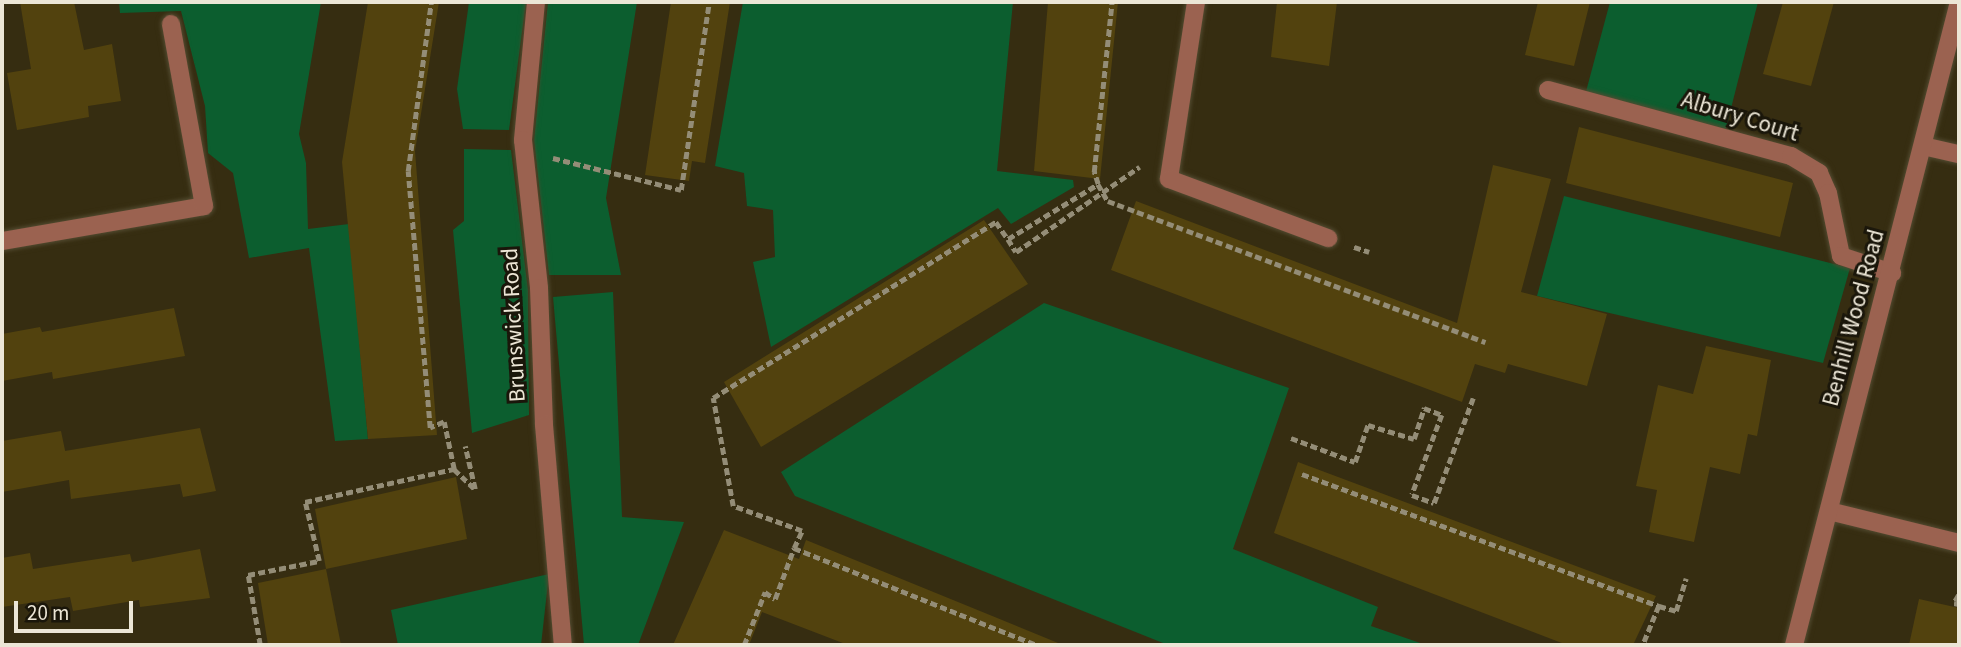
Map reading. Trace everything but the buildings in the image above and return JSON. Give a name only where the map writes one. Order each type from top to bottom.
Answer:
[{"type":"street","name":"Brunswick Road","points":[[536,2],[525,89],[524,152],[539,288],[544,425],[564,645]]},
{"type":"street","points":[[1196,2],[1169,179],[1328,238]]},
{"type":"street","name":"Benhill Wood Road","points":[[1794,645],[1892,273],[1959,2]]},
{"type":"street","points":[[2,241],[204,206],[171,24]]},
{"type":"street","name":"Albury Court","points":[[1548,90],[1791,156],[1819,173],[1828,193],[1841,256],[1892,273]]},
{"type":"street","points":[[1923,146],[1959,154]]},
{"type":"street","points":[[1829,511],[1959,543]]},
{"type":"path","points":[[431,2],[408,171],[430,428],[444,422],[454,469],[475,489],[465,446]]},
{"type":"path","points":[[524,152],[602,168],[640,182],[681,190],[709,2]]},
{"type":"path","points":[[1112,2],[1094,172],[1108,201],[1486,342]]},
{"type":"path","points":[[744,645],[765,592],[775,599],[802,531],[733,506],[713,398],[996,222],[1016,252],[1139,167]]},
{"type":"path","points":[[1009,239],[1098,184]]},
{"type":"path","points":[[1291,438],[1355,461],[1368,425],[1414,439],[1424,408],[1442,415],[1412,495],[1434,503],[1473,398]]},
{"type":"path","points":[[260,645],[248,575],[319,561],[305,502],[454,469]]},
{"type":"path","points":[[1302,474],[1676,611],[1686,578]]},
{"type":"path","points":[[794,548],[1036,645]]},
{"type":"path","points":[[1959,595],[1954,603],[1959,604]]},
{"type":"path","points":[[1643,645],[1659,606]]},
{"type":"green space","points":[[119,2],[321,2],[299,134],[306,163],[308,229],[349,224],[368,439],[335,441],[309,248],[249,258],[233,173],[208,153],[205,106],[181,11],[120,13]]},
{"type":"green space","points":[[469,2],[526,2],[509,130],[463,129],[457,89]]},
{"type":"green space","points":[[548,2],[637,2],[606,198],[621,275],[549,275],[534,140]]},
{"type":"green space","points":[[743,2],[1013,2],[997,171],[1073,180],[1074,187],[1011,224],[998,208],[771,347],[753,262],[775,257],[773,210],[747,206],[744,173],[715,166]]},
{"type":"green space","points":[[1610,2],[1758,2],[1724,136],[1584,99]]},
{"type":"green space","points":[[464,149],[511,150],[528,290],[529,415],[472,433],[453,230],[464,221]]},
{"type":"green space","points":[[1564,196],[1850,268],[1823,363],[1537,296]]},
{"type":"green space","points":[[613,292],[622,517],[684,522],[638,645],[584,645],[553,297]]},
{"type":"green space","points":[[1044,303],[1289,388],[1233,549],[1378,607],[1371,626],[1426,645],[1168,645],[795,496],[781,472]]},
{"type":"green space","points":[[549,574],[541,645],[398,645],[391,610]]}]
